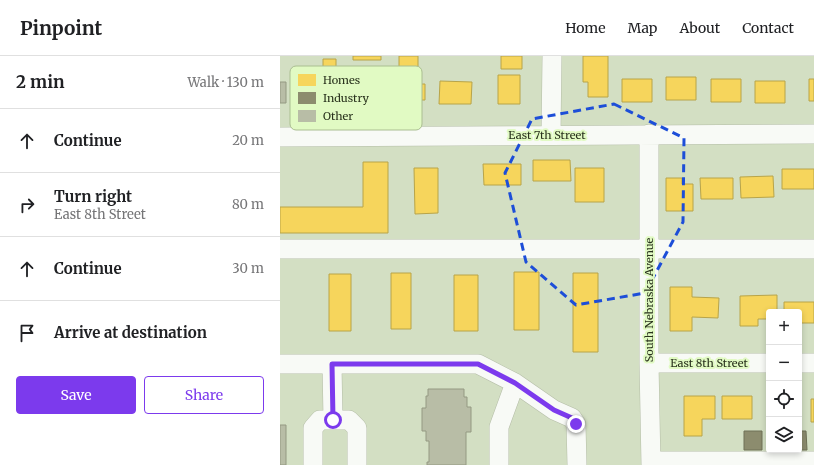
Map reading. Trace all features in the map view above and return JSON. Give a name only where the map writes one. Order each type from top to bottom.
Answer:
[{"type":"street","points":[[551,135],[552,56]]},
{"type":"street","name":"South Nebraska Avenue","points":[[649,134],[649,363],[651,463]]},
{"type":"street","name":"East 7th Street","points":[[280,137],[814,134]]},
{"type":"street","points":[[280,249],[814,249]]},
{"type":"street","name":"East 8th Street","points":[[649,363],[766,363]]},
{"type":"street","points":[[802,363],[814,363]]},
{"type":"street","points":[[280,364],[478,364],[515,383],[554,410],[572,418],[576,424],[577,465]]},
{"type":"street","points":[[332,364],[333,420]]},
{"type":"street","points":[[498,465],[499,426],[515,383]]},
{"type":"street","points":[[313,465],[313,428],[320,420],[349,420],[357,428],[357,465]]},
{"type":"street","points":[[651,463],[814,461]]},
{"type":"highlighted area","points":[[614,104],[684,138],[683,222],[645,293],[576,305],[526,262],[505,173],[532,119]]},
{"type":"building: Homes","points":[[353,56],[381,56],[381,60],[353,60]]},
{"type":"building: Homes","points":[[399,56],[418,56],[418,66],[399,66]]},
{"type":"building: Homes","points":[[501,56],[522,56],[522,69],[501,69]]},
{"type":"building: Homes","points":[[583,56],[608,56],[608,97],[588,97],[588,82],[583,82]]},
{"type":"building: Homes","points":[[323,59],[336,59],[336,66],[323,66]]},
{"type":"building: Homes","points":[[498,75],[520,75],[520,104],[498,104]]},
{"type":"building: Homes","points":[[666,77],[696,77],[696,100],[666,100]]},
{"type":"building: Homes","points":[[622,79],[652,79],[652,102],[622,102]]},
{"type":"building: Homes","points":[[711,79],[741,79],[741,102],[711,102]]},
{"type":"building: Homes","points":[[809,79],[814,79],[814,101],[809,101]]},
{"type":"building: Homes","points":[[440,81],[472,82],[471,104],[439,104]]},
{"type":"building: Homes","points":[[755,81],[785,81],[785,103],[755,103]]},
{"type":"building: Homes","points":[[422,84],[425,84],[425,100],[422,100]]},
{"type":"building: Homes","points":[[533,160],[570,160],[571,181],[533,181]]},
{"type":"building: Homes","points":[[363,162],[388,162],[388,233],[280,233],[280,207],[363,207]]},
{"type":"building: Homes","points":[[483,164],[521,164],[521,185],[484,185]]},
{"type":"building: Homes","points":[[414,168],[438,168],[438,213],[415,214]]},
{"type":"building: Homes","points":[[575,168],[604,168],[604,202],[575,202]]},
{"type":"building: Homes","points":[[782,169],[814,169],[814,189],[782,189]]},
{"type":"building: Homes","points":[[773,176],[774,197],[741,198],[740,177]]},
{"type":"building: Homes","points":[[666,178],[682,178],[682,184],[693,184],[693,211],[666,211]]},
{"type":"building: Homes","points":[[700,178],[733,178],[733,199],[701,199]]},
{"type":"building: Homes","points":[[514,272],[539,272],[539,330],[514,330]]},
{"type":"building: Homes","points":[[391,273],[411,273],[411,329],[391,329]]},
{"type":"building: Homes","points":[[573,273],[598,273],[598,352],[573,352]]},
{"type":"building: Homes","points":[[329,274],[351,274],[351,331],[329,331]]},
{"type":"building: Homes","points":[[454,275],[478,275],[478,331],[454,331]]},
{"type":"building: Homes","points":[[670,287],[692,287],[692,297],[719,298],[718,318],[692,317],[692,331],[670,331]]},
{"type":"building: Homes","points":[[777,295],[777,309],[766,309],[766,319],[758,319],[758,326],[740,326],[740,296]]},
{"type":"building: Homes","points":[[784,302],[814,302],[814,323],[802,323],[802,309],[784,309]]},
{"type":"building: Homes","points":[[684,396],[715,396],[715,419],[702,419],[702,436],[684,436]]},
{"type":"building: Homes","points":[[722,396],[752,396],[752,419],[722,419]]},
{"type":"building: Homes","points":[[811,399],[814,399],[814,422],[811,422]]},
{"type":"building: Industry","points":[[744,431],[762,431],[762,450],[744,450]]},
{"type":"building: Industry","points":[[802,431],[806,431],[807,450],[802,450]]},
{"type":"building: Other","points":[[280,82],[286,82],[286,103],[280,103]]},
{"type":"building: Other","points":[[428,389],[464,389],[464,397],[467,397],[467,407],[471,407],[471,432],[466,432],[466,465],[427,465],[427,462],[429,462],[429,441],[426,441],[426,431],[422,431],[422,408],[426,408],[426,396],[428,396]]},
{"type":"building: Other","points":[[280,425],[286,425],[286,465],[280,465]]},
{"type":"route","points":[[333,420],[332,364],[478,364],[515,383],[554,410],[572,418],[576,424]]}]
